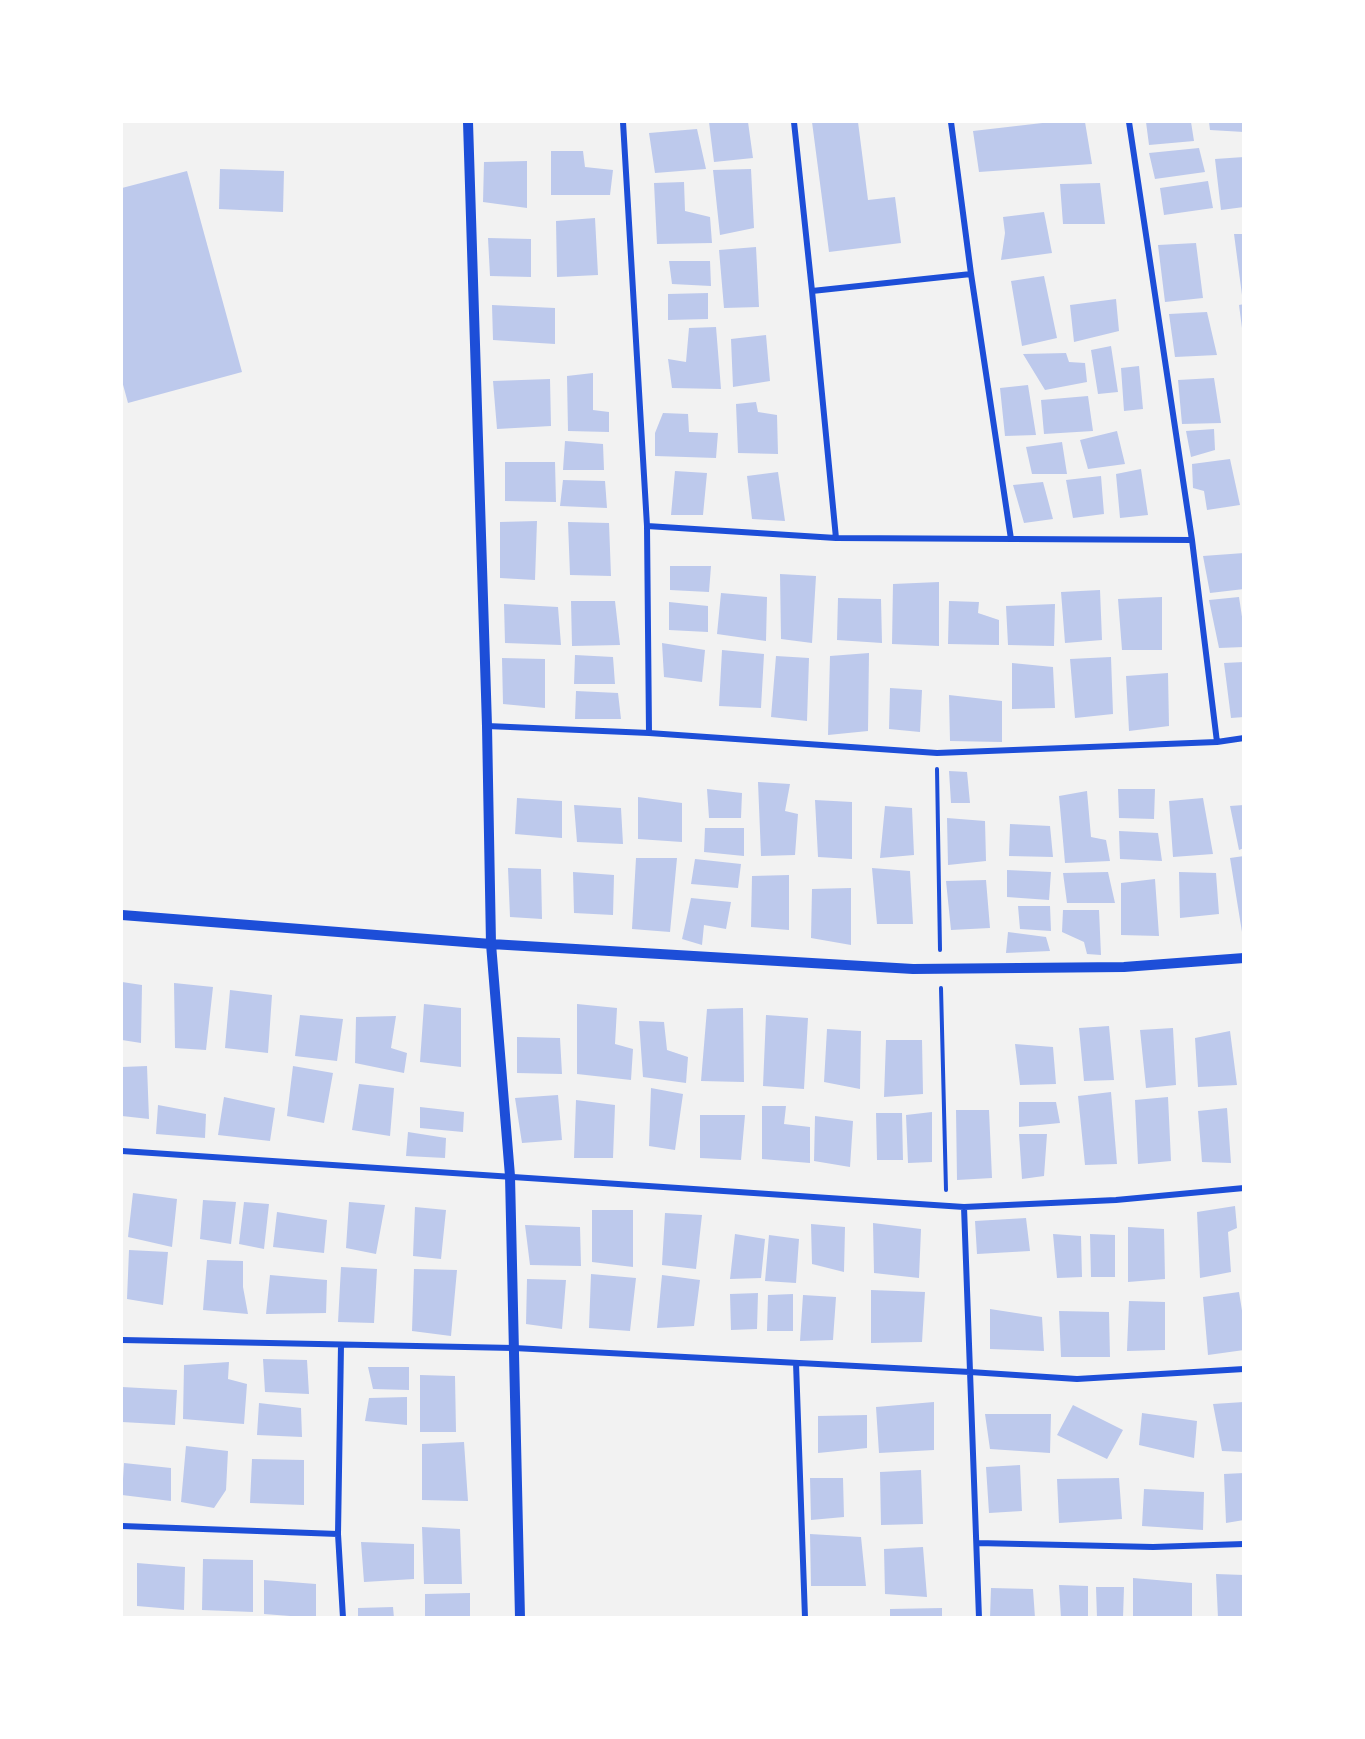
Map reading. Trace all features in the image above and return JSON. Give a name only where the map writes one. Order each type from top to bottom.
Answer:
[{"type":"street","points":[[468,122],[487,726],[491,944],[510,1176],[520,1617]]},
{"type":"street","points":[[623,122],[647,526],[650,733]]},
{"type":"street","points":[[794,122],[836,538]]},
{"type":"street","points":[[951,122],[971,274],[1011,539]]},
{"type":"street","points":[[1129,122],[1192,540],[1217,742]]},
{"type":"street","points":[[812,291],[971,274]]},
{"type":"street","points":[[647,526],[836,538],[1192,540]]},
{"type":"street","points":[[487,726],[650,733],[937,753],[1217,742],[1244,738]]},
{"type":"street","points":[[122,915],[491,944],[901,969],[1124,967],[1244,958]]},
{"type":"street","points":[[122,1151],[964,1207],[1116,1200],[1244,1188]]},
{"type":"street","points":[[964,1207],[979,1617]]},
{"type":"street","points":[[122,1340],[514,1348],[1077,1379],[1244,1369]]},
{"type":"street","points":[[341,1345],[338,1534],[343,1617]]},
{"type":"street","points":[[796,1363],[805,1617]]},
{"type":"street","points":[[122,1526],[338,1534]]},
{"type":"street","points":[[977,1543],[1153,1546],[1244,1544]]},
{"type":"path","points":[[937,753],[946,1205]]},
{"type":"building","points":[[709,122],[748,122],[753,158],[714,162]]},
{"type":"building","points":[[812,122],[858,122],[868,200],[895,197],[901,243],[829,252]]},
{"type":"building","points":[[1051,122],[1085,122],[1092,164],[979,172],[973,131]]},
{"type":"building","points":[[1146,122],[1191,122],[1194,141],[1149,145]]},
{"type":"building","points":[[1209,122],[1244,122],[1244,132],[1210,130]]},
{"type":"building","points":[[697,129],[706,169],[655,173],[649,133]]},
{"type":"building","points":[[1199,148],[1205,172],[1155,179],[1149,153]]},
{"type":"building","points":[[551,151],[583,151],[585,167],[613,170],[610,195],[551,195]]},
{"type":"building","points":[[1244,157],[1244,207],[1221,210],[1215,159]]},
{"type":"building","points":[[527,161],[527,208],[483,202],[484,162]]},
{"type":"building","points":[[220,169],[284,171],[283,212],[219,209]]},
{"type":"building","points":[[751,169],[754,228],[720,235],[713,170]]},
{"type":"building","points":[[187,171],[242,372],[128,403],[122,381],[122,188]]},
{"type":"building","points":[[1208,181],[1213,208],[1164,215],[1160,188]]},
{"type":"building","points":[[684,182],[685,211],[710,217],[712,243],[657,244],[654,183]]},
{"type":"building","points":[[1100,183],[1105,224],[1063,224],[1060,184]]},
{"type":"building","points":[[1044,212],[1052,253],[1001,260],[1005,233],[1003,217]]},
{"type":"building","points":[[595,218],[598,275],[557,277],[556,221]]},
{"type":"building","points":[[1234,234],[1244,234],[1244,294],[1242,295]]},
{"type":"building","points":[[488,238],[531,239],[531,277],[490,276]]},
{"type":"building","points":[[1196,243],[1203,298],[1165,302],[1158,245]]},
{"type":"building","points":[[756,247],[759,307],[724,308],[719,250]]},
{"type":"building","points":[[669,261],[710,261],[711,286],[672,284]]},
{"type":"building","points":[[1044,276],[1057,338],[1022,346],[1011,281]]},
{"type":"building","points":[[708,293],[708,319],[668,320],[668,294]]},
{"type":"building","points":[[1116,299],[1119,331],[1074,342],[1070,305]]},
{"type":"building","points":[[1244,304],[1244,328],[1242,328],[1239,305]]},
{"type":"building","points":[[492,305],[555,308],[555,344],[493,340]]},
{"type":"building","points":[[1207,312],[1217,355],[1175,357],[1169,314]]},
{"type":"building","points":[[716,327],[721,389],[672,388],[668,359],[686,362],[689,328]]},
{"type":"building","points":[[766,335],[770,381],[733,387],[731,339]]},
{"type":"building","points":[[1111,346],[1118,392],[1098,394],[1091,350]]},
{"type":"building","points":[[1066,353],[1069,362],[1085,363],[1087,382],[1045,390],[1023,354]]},
{"type":"building","points":[[1139,366],[1143,409],[1124,411],[1121,368]]},
{"type":"building","points":[[593,373],[593,410],[609,412],[609,432],[568,431],[567,376]]},
{"type":"building","points":[[1214,378],[1221,423],[1182,424],[1178,380]]},
{"type":"building","points":[[550,379],[551,426],[497,429],[493,381]]},
{"type":"building","points":[[1028,385],[1036,435],[1005,436],[1000,388]]},
{"type":"building","points":[[1088,396],[1093,431],[1044,434],[1041,400]]},
{"type":"building","points":[[756,402],[758,412],[777,415],[778,454],[738,453],[736,404]]},
{"type":"building","points":[[663,413],[688,414],[689,432],[718,433],[716,458],[655,456],[655,433]]},
{"type":"building","points":[[1214,429],[1215,450],[1191,457],[1186,431]]},
{"type":"building","points":[[1117,431],[1125,464],[1088,469],[1080,440]]},
{"type":"building","points":[[565,441],[603,444],[604,470],[563,470]]},
{"type":"building","points":[[1062,442],[1067,474],[1032,474],[1026,447]]},
{"type":"building","points":[[1230,459],[1240,505],[1207,510],[1204,491],[1193,488],[1192,464]]},
{"type":"building","points":[[505,462],[555,462],[556,502],[505,501]]},
{"type":"building","points":[[1141,469],[1148,515],[1120,518],[1116,474]]},
{"type":"building","points":[[675,471],[707,473],[703,515],[671,515]]},
{"type":"building","points":[[778,472],[785,521],[752,519],[747,476]]},
{"type":"building","points":[[1101,476],[1104,514],[1073,518],[1066,480]]},
{"type":"building","points":[[563,480],[605,481],[607,508],[560,506]]},
{"type":"building","points":[[1043,482],[1053,519],[1024,523],[1013,485]]},
{"type":"building","points":[[537,521],[535,580],[500,578],[500,522]]},
{"type":"building","points":[[568,522],[609,523],[611,576],[570,575]]},
{"type":"building","points":[[1244,553],[1244,589],[1210,593],[1203,556]]},
{"type":"building","points":[[670,566],[711,566],[709,592],[670,590]]},
{"type":"building","points":[[780,574],[816,576],[812,643],[781,639]]},
{"type":"building","points":[[939,582],[939,646],[892,644],[893,584]]},
{"type":"building","points":[[1100,590],[1102,640],[1065,643],[1061,592]]},
{"type":"building","points":[[721,593],[767,597],[766,641],[717,634]]},
{"type":"building","points":[[1162,597],[1162,650],[1122,650],[1118,599]]},
{"type":"building","points":[[1239,597],[1244,647],[1219,648],[1209,600]]},
{"type":"building","points":[[838,598],[881,599],[882,643],[837,640]]},
{"type":"building","points":[[571,601],[615,601],[620,645],[572,646]]},
{"type":"building","points":[[949,601],[979,602],[978,613],[999,620],[999,645],[948,644]]},
{"type":"building","points":[[669,602],[708,606],[708,632],[669,630]]},
{"type":"building","points":[[504,604],[558,607],[561,645],[505,643]]},
{"type":"building","points":[[1055,604],[1054,646],[1008,645],[1006,606]]},
{"type":"building","points":[[662,643],[705,650],[702,682],[664,677]]},
{"type":"building","points":[[722,650],[764,654],[761,708],[719,706]]},
{"type":"building","points":[[869,653],[868,731],[828,735],[830,656]]},
{"type":"building","points":[[575,655],[613,657],[615,684],[574,684]]},
{"type":"building","points":[[776,656],[809,658],[807,721],[771,717]]},
{"type":"building","points":[[1111,657],[1113,714],[1075,718],[1070,659]]},
{"type":"building","points":[[502,658],[545,659],[545,708],[503,704]]},
{"type":"building","points":[[1244,662],[1244,717],[1231,718],[1224,663]]},
{"type":"building","points":[[1012,663],[1053,667],[1055,708],[1012,709]]},
{"type":"building","points":[[1168,673],[1169,726],[1129,731],[1126,676]]},
{"type":"building","points":[[890,688],[922,690],[920,732],[889,729]]},
{"type":"building","points":[[576,691],[618,693],[621,719],[575,719]]},
{"type":"building","points":[[949,695],[1002,701],[1002,742],[950,741]]},
{"type":"building","points":[[949,771],[967,772],[970,803],[951,803]]},
{"type":"building","points":[[758,782],[790,784],[785,811],[798,814],[795,855],[761,856]]},
{"type":"building","points":[[707,789],[742,793],[741,818],[709,818]]},
{"type":"building","points":[[1118,789],[1155,789],[1154,819],[1119,818]]},
{"type":"building","points":[[1087,791],[1091,837],[1106,840],[1110,861],[1065,863],[1059,796]]},
{"type":"building","points":[[638,797],[682,803],[682,842],[638,839]]},
{"type":"building","points":[[517,798],[562,801],[562,838],[515,834]]},
{"type":"building","points":[[1203,798],[1213,854],[1173,857],[1169,801]]},
{"type":"building","points":[[815,800],[852,802],[852,859],[818,857]]},
{"type":"building","points":[[574,805],[621,808],[623,844],[577,842]]},
{"type":"building","points":[[1244,805],[1244,848],[1239,850],[1230,806]]},
{"type":"building","points":[[885,806],[912,808],[914,855],[880,858]]},
{"type":"building","points":[[947,818],[985,821],[986,861],[948,865]]},
{"type":"building","points":[[1010,824],[1050,826],[1053,857],[1009,856]]},
{"type":"building","points":[[705,828],[744,828],[744,856],[704,852]]},
{"type":"building","points":[[1119,831],[1158,833],[1162,861],[1120,859]]},
{"type":"building","points":[[1244,856],[1244,932],[1242,932],[1230,858]]},
{"type":"building","points":[[636,858],[677,858],[670,932],[632,929]]},
{"type":"building","points":[[695,859],[741,864],[738,888],[691,884]]},
{"type":"building","points":[[508,868],[541,869],[542,919],[510,917]]},
{"type":"building","points":[[872,868],[910,871],[913,924],[877,924]]},
{"type":"building","points":[[1007,870],[1051,872],[1049,900],[1007,897]]},
{"type":"building","points":[[573,872],[614,875],[613,915],[574,913]]},
{"type":"building","points":[[1108,872],[1115,903],[1067,903],[1063,873]]},
{"type":"building","points":[[1179,872],[1216,873],[1219,914],[1180,918]]},
{"type":"building","points":[[789,875],[789,930],[751,927],[752,876]]},
{"type":"building","points":[[1155,879],[1159,936],[1121,935],[1121,883]]},
{"type":"building","points":[[986,880],[990,928],[951,930],[946,881]]},
{"type":"building","points":[[851,888],[851,945],[811,938],[812,889]]},
{"type":"building","points":[[691,898],[731,902],[726,929],[704,925],[702,945],[682,939]]},
{"type":"building","points":[[1018,906],[1050,906],[1051,931],[1020,929]]},
{"type":"building","points":[[1063,910],[1099,910],[1101,955],[1087,954],[1084,942],[1062,932]]},
{"type":"building","points":[[1008,932],[1046,937],[1050,951],[1006,953]]},
{"type":"building","points":[[122,982],[142,985],[141,1043],[122,1040]]},
{"type":"building","points":[[174,983],[213,987],[206,1050],[175,1048]]},
{"type":"building","points":[[230,990],[272,995],[268,1053],[225,1048]]},
{"type":"building","points":[[424,1004],[461,1008],[461,1067],[420,1062]]},
{"type":"building","points":[[577,1004],[617,1008],[615,1044],[633,1049],[631,1080],[577,1074]]},
{"type":"building","points":[[743,1008],[744,1082],[701,1081],[707,1009]]},
{"type":"building","points":[[300,1015],[343,1019],[337,1061],[295,1056]]},
{"type":"building","points":[[766,1015],[808,1018],[804,1089],[763,1086]]},
{"type":"building","points":[[396,1016],[391,1048],[407,1053],[404,1073],[355,1063],[356,1017]]},
{"type":"building","points":[[639,1021],[664,1022],[667,1050],[688,1057],[686,1083],[643,1077]]},
{"type":"building","points":[[1109,1026],[1114,1080],[1084,1081],[1079,1028]]},
{"type":"building","points":[[1173,1028],[1176,1085],[1146,1088],[1140,1030]]},
{"type":"building","points":[[827,1029],[861,1031],[860,1089],[824,1082]]},
{"type":"building","points":[[1230,1031],[1237,1085],[1198,1087],[1195,1038]]},
{"type":"building","points":[[517,1037],[560,1038],[562,1074],[517,1073]]},
{"type":"building","points":[[886,1040],[922,1040],[923,1094],[884,1097]]},
{"type":"building","points":[[1015,1044],[1053,1047],[1056,1084],[1020,1085]]},
{"type":"building","points":[[147,1066],[149,1119],[122,1116],[122,1067]]},
{"type":"building","points":[[293,1066],[333,1073],[324,1123],[287,1116]]},
{"type":"building","points":[[359,1084],[394,1088],[390,1136],[352,1130]]},
{"type":"building","points":[[651,1088],[683,1094],[675,1150],[649,1146]]},
{"type":"building","points":[[1111,1092],[1117,1164],[1085,1165],[1078,1096]]},
{"type":"building","points":[[558,1095],[562,1140],[522,1143],[515,1098]]},
{"type":"building","points":[[224,1097],[275,1108],[270,1141],[218,1135]]},
{"type":"building","points":[[1168,1097],[1171,1161],[1138,1164],[1135,1100]]},
{"type":"building","points":[[576,1100],[615,1105],[613,1158],[574,1158]]},
{"type":"building","points":[[1019,1102],[1056,1102],[1060,1123],[1019,1127]]},
{"type":"building","points":[[158,1105],[206,1114],[205,1138],[156,1134]]},
{"type":"building","points":[[762,1106],[786,1106],[784,1124],[810,1127],[810,1163],[762,1159]]},
{"type":"building","points":[[420,1107],[464,1112],[463,1132],[420,1128]]},
{"type":"building","points":[[1227,1108],[1231,1163],[1202,1162],[1198,1111]]},
{"type":"building","points":[[956,1110],[989,1110],[992,1178],[957,1180]]},
{"type":"building","points":[[932,1112],[932,1162],[908,1163],[906,1115]]},
{"type":"building","points":[[876,1113],[902,1113],[903,1160],[877,1160]]},
{"type":"building","points":[[700,1115],[745,1115],[741,1160],[700,1158]]},
{"type":"building","points":[[815,1116],[853,1121],[850,1167],[814,1161]]},
{"type":"building","points":[[408,1132],[446,1138],[445,1158],[406,1156]]},
{"type":"building","points":[[1019,1134],[1047,1134],[1044,1176],[1022,1179]]},
{"type":"building","points":[[133,1193],[177,1199],[172,1247],[128,1237]]},
{"type":"building","points":[[203,1200],[236,1202],[231,1244],[200,1239]]},
{"type":"building","points":[[244,1202],[269,1204],[264,1249],[239,1244]]},
{"type":"building","points":[[349,1202],[385,1205],[376,1254],[346,1248]]},
{"type":"building","points":[[1235,1206],[1237,1228],[1228,1232],[1231,1272],[1200,1278],[1197,1212]]},
{"type":"building","points":[[415,1207],[446,1210],[441,1259],[413,1256]]},
{"type":"building","points":[[592,1210],[633,1210],[633,1267],[592,1262]]},
{"type":"building","points":[[277,1212],[327,1220],[324,1253],[273,1247]]},
{"type":"building","points":[[665,1213],[702,1215],[696,1269],[662,1265]]},
{"type":"building","points":[[1026,1218],[1030,1251],[977,1254],[975,1221]]},
{"type":"building","points":[[873,1223],[921,1229],[919,1278],[874,1273]]},
{"type":"building","points":[[811,1224],[845,1227],[844,1272],[812,1264]]},
{"type":"building","points":[[525,1225],[580,1227],[581,1266],[530,1265]]},
{"type":"building","points":[[1128,1227],[1164,1229],[1165,1279],[1128,1282]]},
{"type":"building","points":[[735,1234],[765,1239],[761,1278],[730,1279]]},
{"type":"building","points":[[1053,1234],[1081,1236],[1082,1277],[1057,1278]]},
{"type":"building","points":[[1090,1234],[1115,1235],[1115,1277],[1091,1277]]},
{"type":"building","points":[[769,1235],[799,1239],[796,1283],[765,1281]]},
{"type":"building","points":[[129,1250],[168,1252],[163,1305],[127,1299]]},
{"type":"building","points":[[207,1260],[243,1261],[243,1287],[248,1314],[203,1310]]},
{"type":"building","points":[[341,1267],[377,1269],[374,1323],[338,1322]]},
{"type":"building","points":[[414,1269],[457,1270],[451,1336],[412,1331]]},
{"type":"building","points":[[591,1274],[636,1278],[630,1331],[589,1328]]},
{"type":"building","points":[[270,1275],[327,1280],[326,1313],[266,1314]]},
{"type":"building","points":[[662,1275],[700,1280],[694,1326],[657,1328]]},
{"type":"building","points":[[527,1279],[566,1280],[562,1329],[526,1324]]},
{"type":"building","points":[[871,1290],[925,1292],[922,1342],[871,1343]]},
{"type":"building","points":[[1239,1292],[1244,1323],[1244,1350],[1208,1355],[1203,1297]]},
{"type":"building","points":[[758,1293],[757,1329],[731,1330],[730,1294]]},
{"type":"building","points":[[793,1294],[793,1331],[767,1331],[768,1295]]},
{"type":"building","points":[[803,1295],[836,1297],[833,1340],[800,1341]]},
{"type":"building","points":[[1129,1301],[1165,1302],[1165,1350],[1127,1351]]},
{"type":"building","points":[[990,1309],[1042,1317],[1044,1351],[990,1349]]},
{"type":"building","points":[[1059,1311],[1109,1312],[1110,1357],[1061,1357]]},
{"type":"building","points":[[263,1359],[307,1360],[309,1394],[265,1392]]},
{"type":"building","points":[[229,1362],[228,1379],[247,1384],[244,1424],[183,1419],[184,1365]]},
{"type":"building","points":[[368,1367],[409,1367],[409,1390],[373,1389]]},
{"type":"building","points":[[420,1375],[455,1376],[456,1432],[420,1432]]},
{"type":"building","points":[[122,1387],[177,1390],[175,1425],[122,1422]]},
{"type":"building","points":[[407,1397],[407,1425],[365,1421],[369,1398]]},
{"type":"building","points":[[934,1402],[934,1450],[879,1453],[876,1407]]},
{"type":"building","points":[[1244,1402],[1244,1452],[1222,1451],[1213,1404]]},
{"type":"building","points":[[259,1403],[301,1408],[302,1437],[257,1435]]},
{"type":"building","points":[[1073,1405],[1123,1430],[1107,1459],[1057,1435]]},
{"type":"building","points":[[1142,1413],[1197,1421],[1194,1458],[1139,1445]]},
{"type":"building","points":[[985,1414],[1051,1414],[1050,1453],[990,1449]]},
{"type":"building","points":[[867,1415],[867,1448],[818,1453],[818,1416]]},
{"type":"building","points":[[464,1442],[468,1501],[422,1500],[422,1444]]},
{"type":"building","points":[[186,1446],[228,1451],[226,1490],[214,1508],[181,1502]]},
{"type":"building","points":[[252,1459],[304,1460],[304,1505],[250,1503]]},
{"type":"building","points":[[124,1463],[171,1468],[171,1501],[122,1495]]},
{"type":"building","points":[[1020,1465],[1022,1511],[989,1513],[986,1467]]},
{"type":"building","points":[[921,1470],[923,1524],[881,1525],[880,1472]]},
{"type":"building","points":[[1244,1473],[1244,1520],[1226,1523],[1224,1474]]},
{"type":"building","points":[[810,1478],[843,1478],[844,1517],[811,1520]]},
{"type":"building","points":[[1119,1478],[1122,1519],[1059,1523],[1057,1479]]},
{"type":"building","points":[[1144,1489],[1204,1492],[1203,1530],[1142,1526]]},
{"type":"building","points":[[422,1527],[460,1529],[462,1584],[424,1584]]},
{"type":"building","points":[[810,1534],[861,1537],[866,1586],[811,1586]]},
{"type":"building","points":[[361,1542],[414,1544],[414,1579],[364,1582]]},
{"type":"building","points":[[923,1547],[927,1597],[885,1594],[884,1549]]},
{"type":"building","points":[[203,1559],[253,1560],[253,1612],[202,1610]]},
{"type":"building","points":[[137,1563],[185,1567],[184,1610],[137,1606]]},
{"type":"building","points":[[1216,1574],[1244,1575],[1244,1618],[1218,1618]]},
{"type":"building","points":[[1133,1578],[1192,1583],[1192,1618],[1133,1618]]},
{"type":"building","points":[[264,1580],[316,1584],[316,1618],[264,1614]]},
{"type":"building","points":[[1059,1585],[1088,1586],[1088,1618],[1061,1618]]},
{"type":"building","points":[[1096,1587],[1124,1587],[1123,1618],[1097,1618]]},
{"type":"building","points":[[991,1588],[1033,1589],[1035,1618],[990,1618]]},
{"type":"building","points":[[470,1593],[470,1618],[425,1618],[425,1594]]},
{"type":"building","points":[[393,1607],[394,1618],[358,1618],[358,1608]]},
{"type":"building","points":[[942,1608],[942,1618],[890,1618],[890,1609]]}]
